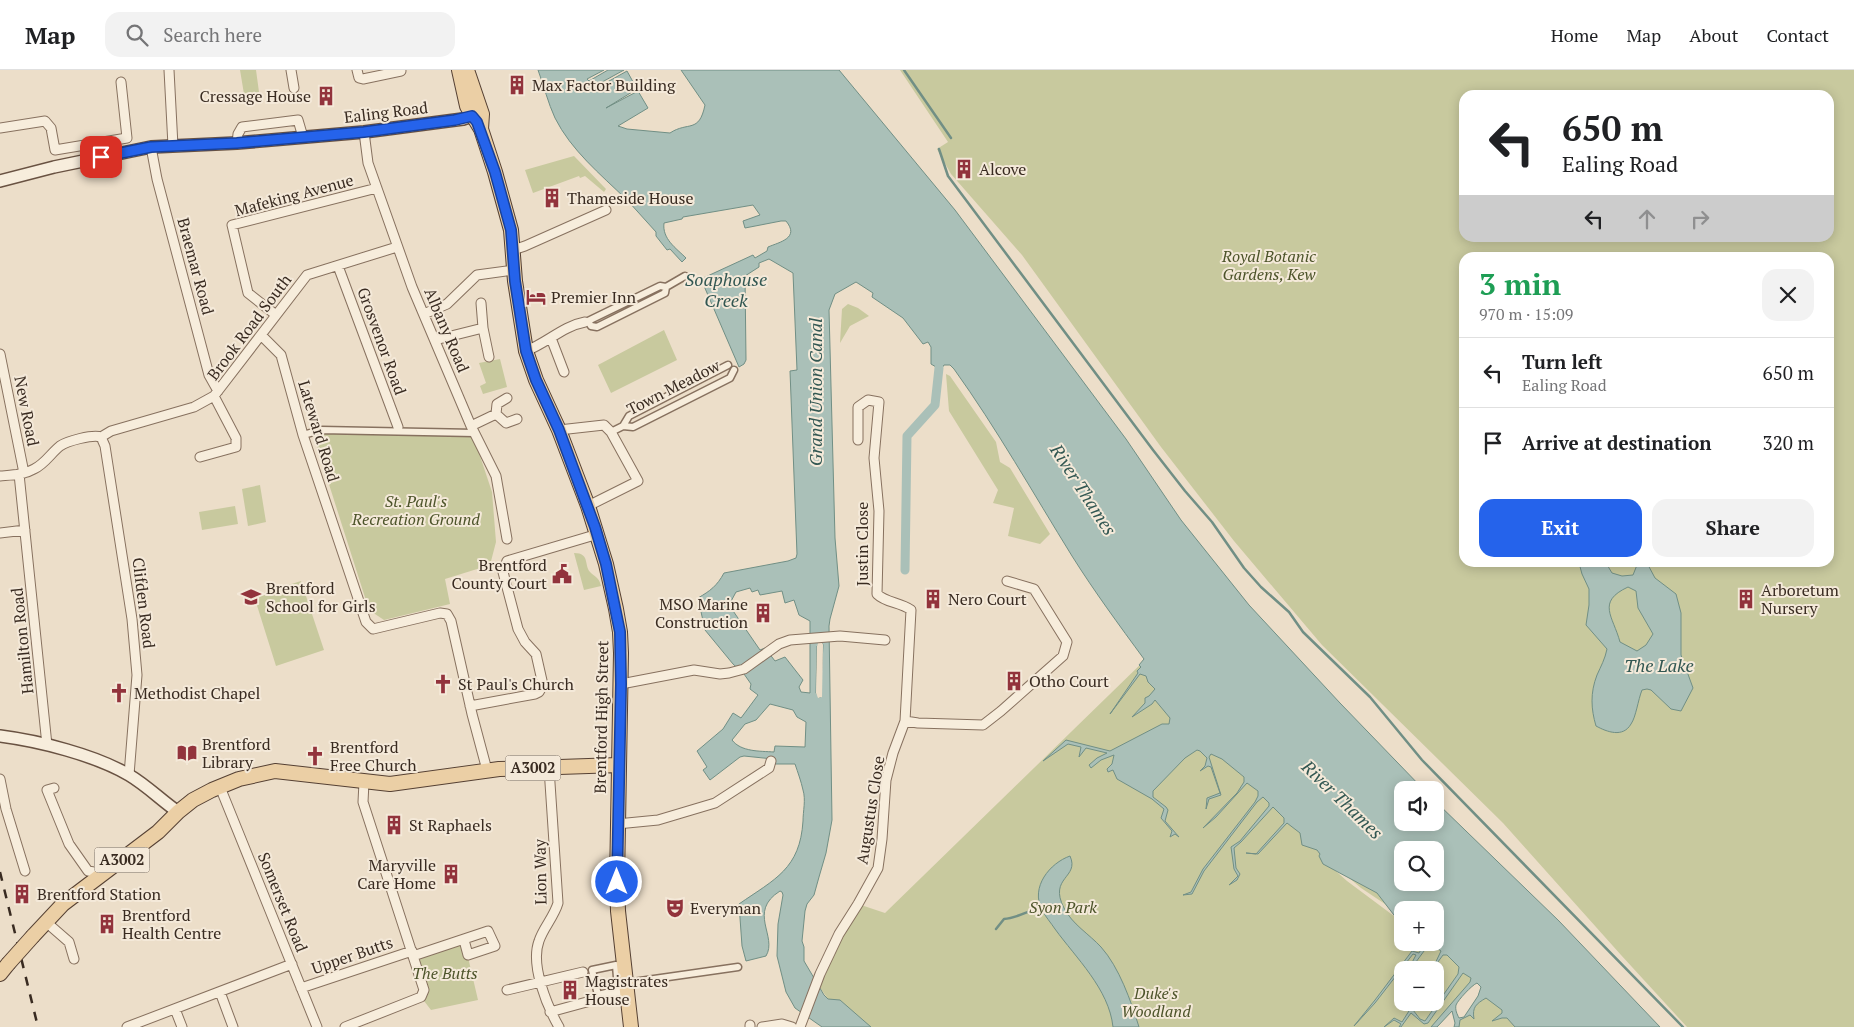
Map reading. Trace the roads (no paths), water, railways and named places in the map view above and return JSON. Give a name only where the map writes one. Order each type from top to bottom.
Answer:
[{"type":"main road","name":"Brentford High Street","points":[[458,70],[467,106],[475,110]]},
{"type":"main road","name":"Brentford High Street","points":[[467,70],[480,129],[505,205],[511,230],[514,270],[526,351],[536,380],[559,430],[598,534],[620,632],[621,684],[617,824],[618,911],[632,1027]]},
{"type":"main road","name":"Ealing Road","points":[[0,180],[151,147],[237,143],[364,132],[455,120],[475,110]]},
{"type":"main road","points":[[0,736],[47,745],[100,762],[129,775],[178,812]]},
{"type":"main road","name":"A3002","points":[[4,969],[63,904],[158,832],[193,800],[239,779],[274,771],[390,784],[488,770],[618,765]]},
{"type":"street","points":[[168,70],[173,146]]},
{"type":"street","points":[[292,70],[294,88]]},
{"type":"street","points":[[357,70],[359,78],[363,79],[401,72]]},
{"type":"street","points":[[0,128],[45,120],[50,128],[56,150],[127,138],[121,82]]},
{"type":"street","points":[[237,143],[238,134],[242,127],[298,120],[303,138]]},
{"type":"street","name":"Albany Road","points":[[364,132],[368,163],[397,247],[473,429],[496,476],[506,539]]},
{"type":"street","name":"Braemar Road","points":[[151,147],[157,179],[209,375],[237,444],[236,447],[200,457]]},
{"type":"street","name":"Mafeking Avenue","points":[[276,315],[248,294],[232,225],[377,188]]},
{"type":"street","points":[[513,250],[606,210]]},
{"type":"street","name":"Brook Road South","points":[[22,473],[35,469],[63,444],[95,435],[101,437],[111,431],[194,407],[216,394],[307,275],[397,247]]},
{"type":"street","name":"Grosvenor Road","points":[[338,266],[398,427]]},
{"type":"street","points":[[424,314],[447,304],[477,275],[514,270]]},
{"type":"street","points":[[526,351],[551,338],[556,333],[587,321],[591,326],[598,327],[665,293],[666,287],[685,276]]},
{"type":"street","points":[[481,303],[483,328],[489,357]]},
{"type":"street","points":[[435,340],[483,328]]},
{"type":"street","name":"Lateward Road","points":[[261,335],[281,355],[303,435],[369,626],[373,629],[444,613],[447,614],[451,621],[470,706]]},
{"type":"street","points":[[551,338],[564,372]]},
{"type":"street","name":"New Road","points":[[0,354],[22,473]]},
{"type":"street","name":"Town Meadow","points":[[623,426],[629,416],[728,365]]},
{"type":"street","name":"Town Meadow","points":[[611,432],[623,426],[633,427],[646,421],[730,378],[734,370]]},
{"type":"street","points":[[496,414],[497,404],[508,398]]},
{"type":"street","name":"Justin Close","points":[[858,440],[858,407],[868,400],[879,402],[874,458],[879,511],[877,594],[882,599],[905,606],[911,610],[905,720]]},
{"type":"street","points":[[303,435],[321,430],[473,429],[496,414]]},
{"type":"street","points":[[496,414],[506,423],[517,419]]},
{"type":"street","points":[[559,430],[604,425],[611,432],[638,480],[588,506]]},
{"type":"street","name":"Clifden Road","points":[[101,437],[105,446],[120,540],[132,620],[137,675],[129,775]]},
{"type":"street","points":[[0,476],[22,473]]},
{"type":"street","name":"Hamilton Road","points":[[22,473],[25,530],[47,745]]},
{"type":"street","points":[[0,533],[25,530]]},
{"type":"street","points":[[488,770],[470,706],[535,694],[542,688],[543,682],[538,659],[519,632],[505,580],[504,568],[507,561],[511,558],[598,534]]},
{"type":"street","points":[[905,720],[918,723],[983,725],[1063,656],[1067,642],[1034,589],[1007,580]]},
{"type":"street","points":[[621,684],[694,670],[720,674],[744,669],[779,644],[790,640],[840,636],[885,640]]},
{"type":"street","name":"Augustus Close","points":[[800,1027],[820,974],[839,934],[878,868],[886,780],[905,720]]},
{"type":"street","points":[[617,824],[658,820],[715,803],[768,768],[771,761]]},
{"type":"street","name":"Lion Way","points":[[549,768],[558,903],[555,914],[539,940],[536,951],[544,998],[558,1027]]},
{"type":"street","points":[[0,779],[6,809],[25,871]]},
{"type":"street","points":[[345,1027],[421,997],[424,990],[363,802],[364,782]]},
{"type":"street","name":"Somerset Road","points":[[220,787],[317,1027]]},
{"type":"street","points":[[54,788],[47,790],[69,844],[88,871],[94,872],[98,878]]},
{"type":"street","points":[[46,922],[69,942],[74,959]]},
{"type":"street","points":[[412,953],[464,940]]},
{"type":"street","name":"Upper Butts","points":[[301,988],[412,953]]},
{"type":"street","name":"Upper Butts","points":[[128,1027],[292,964]]},
{"type":"street","points":[[616,965],[618,990],[598,995],[592,970],[616,965]]},
{"type":"street","points":[[550,1012],[626,987],[738,967]]},
{"type":"street","points":[[507,990],[583,972]]},
{"type":"street","points":[[220,992],[233,1027]]},
{"type":"street","points":[[174,1009],[182,1027]]},
{"type":"street","points":[[762,1027],[782,1024],[792,1027]]},
{"type":"water","points":[[538,70],[604,70],[587,79],[589,81],[608,70],[624,70],[593,87],[593,90],[627,71],[637,89],[606,108],[638,91],[648,108],[618,126],[627,129],[670,133],[700,120],[705,105],[681,70],[839,70],[955,210],[1126,439],[1181,520],[1249,605],[1415,781],[1394,781],[1394,831],[1444,831],[1444,810],[1559,921],[1660,1027],[1515,1027],[1507,1018],[1492,1021],[1502,1013],[1502,1010],[1486,998],[1476,1006],[1474,1019],[1470,1015],[1460,1020],[1459,1027],[1454,1027],[1452,1011],[1437,1027],[1431,1027],[1470,982],[1471,978],[1463,973],[1444,1000],[1444,994],[1458,974],[1459,967],[1447,955],[1443,955],[1439,961],[1436,961],[1441,951],[1444,951],[1444,901],[1394,901],[1394,915],[1377,893],[1323,864],[1317,850],[1302,845],[1300,833],[1287,823],[1256,854],[1284,823],[1284,818],[1273,807],[1234,848],[1236,868],[1240,874],[1237,880],[1229,885],[1238,876],[1234,869],[1231,847],[1240,841],[1269,806],[1269,803],[1263,797],[1257,802],[1204,871],[1192,894],[1183,895],[1191,892],[1203,869],[1255,802],[1258,791],[1247,783],[1216,817],[1203,828],[1237,793],[1244,782],[1244,777],[1222,759],[1211,754],[1209,757],[1221,795],[1209,799],[1206,809],[1207,798],[1220,793],[1211,767],[1208,766],[1200,771],[1205,766],[1207,758],[1197,750],[1185,758],[1153,791],[1153,797],[1168,810],[1165,821],[1179,837],[1175,834],[1170,837],[1172,831],[1161,818],[1164,809],[1152,799],[1117,779],[1113,770],[1108,772],[1107,769],[1112,764],[1114,755],[1101,760],[1091,768],[1089,765],[1107,753],[1086,748],[1079,757],[1081,747],[1068,744],[1043,761],[1066,740],[1110,751],[1162,724],[1169,724],[1170,718],[1155,700],[1132,717],[1145,703],[1145,698],[1155,689],[1148,682],[1146,676],[1140,674],[1110,714],[1138,673],[1137,671],[1141,667],[1139,665],[1144,659],[1080,569],[1000,438],[954,369],[950,365],[944,365],[942,368],[931,364],[931,347],[928,342],[923,344],[903,318],[872,297],[873,293],[856,282],[835,294],[829,310],[835,538],[839,586],[829,626],[832,820],[826,853],[814,895],[807,904],[805,911],[802,941],[804,961],[824,995],[828,999],[840,1000],[871,1027],[822,1027],[795,1008],[786,992],[777,956],[782,892],[780,891],[770,899],[766,907],[764,916],[769,948],[766,956],[746,961],[742,946],[739,904],[783,871],[797,851],[803,821],[804,794],[795,764],[773,764],[773,759],[744,756],[710,780],[703,770],[707,767],[697,751],[723,729],[733,713],[741,718],[758,695],[750,689],[751,684],[744,674],[733,664],[705,630],[698,598],[713,588],[724,573],[788,561],[796,558],[797,554],[790,371],[797,370],[793,273],[769,259],[759,263],[759,267],[745,276],[746,360],[739,367],[701,279],[753,255],[755,258],[767,251],[768,247],[783,241],[790,235],[790,227],[786,221],[781,221],[745,228],[743,221],[760,215],[753,205],[683,217],[682,219],[664,223],[667,238],[686,258],[682,262],[670,249],[667,250],[656,236],[656,232],[569,141],[550,106]],"holes":[[[750,588],[752,592],[758,590],[760,595],[782,591],[785,603],[794,600],[799,615],[810,621],[810,693],[801,692],[799,687],[803,680],[785,657],[775,661],[765,648],[760,650],[729,605],[736,592]],[[822,642],[823,645],[820,698],[816,693],[817,646]],[[770,704],[793,710],[797,717],[806,722],[805,747],[775,746],[774,752],[751,750],[740,747],[732,740],[745,724],[756,720]],[[1477,983],[1481,987],[1478,996],[1464,1017],[1459,1018],[1456,1005],[1462,996]]]},
{"type":"water","name":"The Lake","points":[[1580,567],[1608,567],[1612,573],[1622,576],[1633,575],[1636,567],[1649,567],[1655,578],[1676,594],[1681,613],[1681,655],[1693,688],[1681,711],[1671,709],[1651,690],[1647,689],[1642,690],[1631,724],[1624,731],[1615,732],[1596,726],[1592,707],[1593,688],[1607,649],[1586,625],[1589,589]],"holes":[[[1628,587],[1636,591],[1638,608],[1653,634],[1646,645],[1637,651],[1620,642],[1609,610],[1612,598]]]},
{"type":"water","points":[[1070,856],[1071,869],[1060,890],[1060,898],[1064,908],[1076,924],[1101,947],[1113,964],[1119,974],[1139,1027],[1113,1027],[1110,1013],[1098,987],[1042,910],[1038,893],[1044,877],[1056,864]]},
{"type":"water","points":[[1412,951],[1419,953],[1424,951],[1417,961],[1413,961],[1416,955],[1413,954],[1408,961],[1404,961]]},
{"type":"water","points":[[1394,975],[1394,978],[1375,1003],[1354,1026]]},
{"type":"water","points":[[1409,1011],[1414,1011],[1420,1019],[1425,1021],[1432,1011],[1436,1011],[1428,1023],[1424,1024],[1411,1013],[1401,1027],[1399,1027],[1401,1024],[1394,1020],[1384,1027],[1394,1018],[1402,1022]]},
{"type":"waterway","points":[[904,70],[951,138]]},
{"type":"waterway","points":[[939,149],[948,176],[1153,450],[1212,522],[1244,568],[1261,587],[1289,612],[1303,632],[1370,697],[1422,760],[1683,1027]]},
{"type":"waterway","points":[[905,570],[907,436],[935,405],[939,368]]},
{"type":"waterway","points":[[996,929],[1004,919],[1042,908]]},
{"type":"railway","points":[[0,872],[38,1027]]},
{"type":"place","name":"Max Factor Building","points":[[517,85]]},
{"type":"place","name":"Cressage House","points":[[326,96]]},
{"type":"place","name":"Alcove","points":[[964,169]]},
{"type":"place","name":"Thameside House","points":[[552,198]]},
{"type":"place","name":"Premier Inn","points":[[536,297]]},
{"type":"place","name":"Brentford County Court","points":[[562,574]]},
{"type":"place","name":"Brentford School for Girls","points":[[251,597]]},
{"type":"place","name":"Nero Court","points":[[933,599]]},
{"type":"place","name":"Arboretum Nursery","points":[[1746,599]]},
{"type":"place","name":"MSO Marine Construction","points":[[763,613]]},
{"type":"place","name":"Otho Court","points":[[1014,681]]},
{"type":"place","name":"St Paul's Church","points":[[443,684]]},
{"type":"place","name":"Methodist Chapel","points":[[119,693]]},
{"type":"place","name":"Brentford Library","points":[[187,753]]},
{"type":"place","name":"Brentford Free Church","points":[[315,756]]},
{"type":"place","name":"St Raphaels","points":[[394,825]]},
{"type":"place","name":"Maryville Care Home","points":[[451,874]]},
{"type":"place","name":"Brentford Station","points":[[22,894]]},
{"type":"place","name":"Everyman","points":[[675,908]]},
{"type":"place","name":"Brentford Health Centre","points":[[107,924]]},
{"type":"place","name":"Magistrates House","points":[[570,990]]},
{"type":"park label","name":"Royal Botanic Gardens, Kew","points":[[1269,265]]},
{"type":"park label","name":"St. Paul's Recreation Ground","points":[[416,510]]},
{"type":"park label","name":"Syon Park","points":[[1063,907]]},
{"type":"park label","name":"The Butts","points":[[445,973]]},
{"type":"park label","name":"Duke's Woodland","points":[[1156,1002]]},
{"type":"water label","name":"Soaphouse Creek","points":[[726,290]]},
{"type":"water label","name":"Grand Union Canal","points":[[816,392]]},
{"type":"water label","name":"River Thames","points":[[1083,490]]},
{"type":"water label","name":"River Thames","points":[[1342,800]]}]
